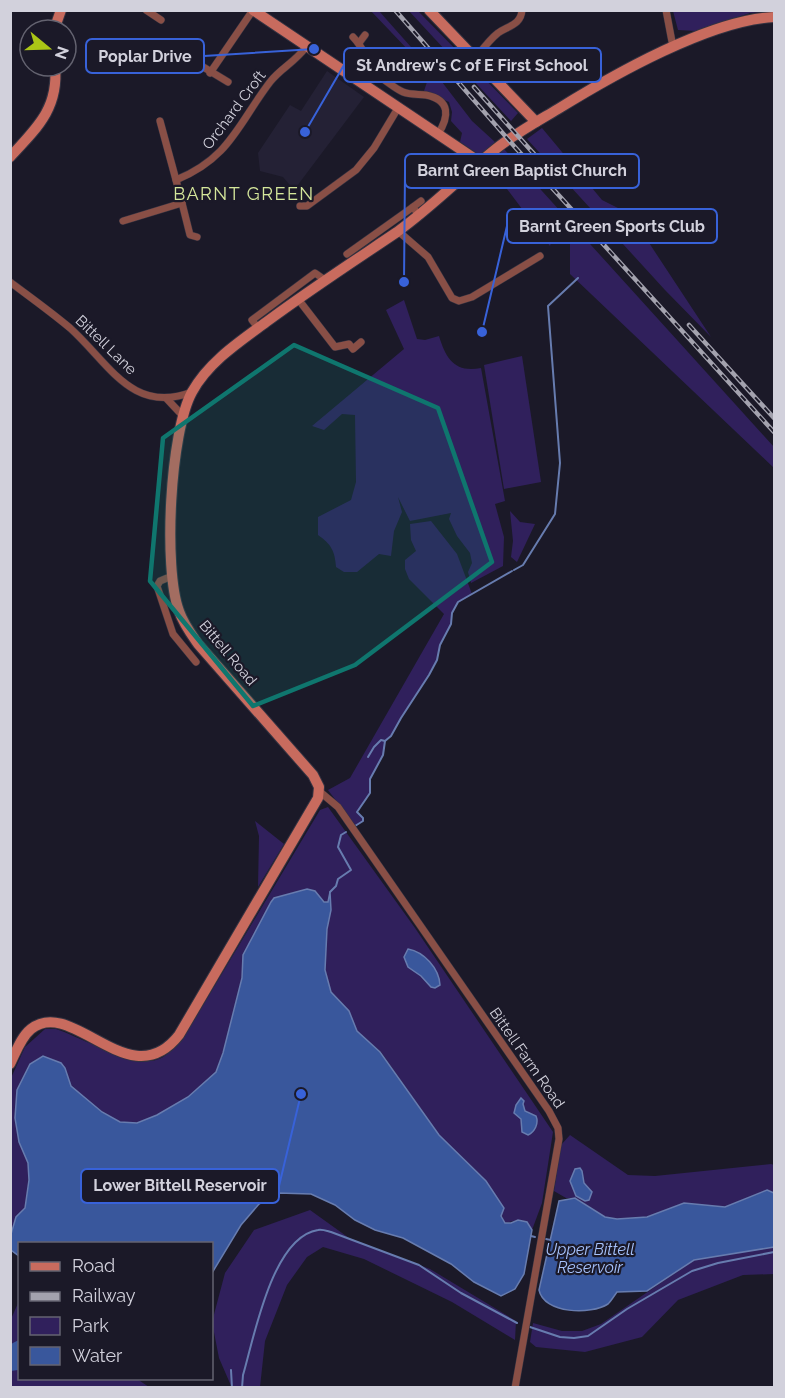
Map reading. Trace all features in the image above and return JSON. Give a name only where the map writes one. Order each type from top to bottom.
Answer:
[{"type":"main road","points":[[253,10],[481,163]]},
{"type":"main road","points":[[429,10],[536,122]]},
{"type":"main road","name":"Bittell Road","points":[[319,790],[314,775],[189,631],[178,611],[172,576],[173,479],[182,415],[192,392],[210,368],[258,328],[325,280],[367,246],[398,231],[416,211],[536,122],[594,86],[673,47],[746,21],[774,17]]},
{"type":"main road","points":[[10,157],[35,131],[46,115],[56,86],[56,78]]},
{"type":"main road","points":[[10,1065],[27,1033],[45,1023],[69,1026],[122,1052],[136,1056],[152,1054],[169,1046],[178,1035],[315,805],[319,790]]},
{"type":"street","points":[[146,10],[161,20]]},
{"type":"street","points":[[210,73],[253,10]]},
{"type":"street","points":[[475,59],[500,32],[513,26],[522,15],[522,10]]},
{"type":"street","points":[[666,10],[673,47]]},
{"type":"street","points":[[359,43],[365,35]]},
{"type":"street","points":[[353,37],[378,74],[384,79],[402,92],[435,98],[442,103],[446,109],[446,120],[438,134]]},
{"type":"street","name":"Orchard Croft","points":[[176,180],[211,161],[225,147],[271,81],[297,59],[306,47]]},
{"type":"street","points":[[190,59],[228,82]]},
{"type":"street","points":[[300,206],[307,206],[356,170],[374,148],[398,108]]},
{"type":"street","points":[[160,121],[190,235],[196,237]]},
{"type":"street","points":[[347,254],[367,246],[416,211],[421,201]]},
{"type":"street","points":[[123,221],[182,203]]},
{"type":"street","points":[[398,231],[428,257],[452,298],[459,301],[472,297],[540,256]]},
{"type":"street","points":[[258,328],[252,320],[315,273],[325,280]]},
{"type":"street","name":"Bittell Lane","points":[[10,282],[70,328],[125,384],[149,397],[167,399]]},
{"type":"street","points":[[298,299],[335,347],[348,344],[353,349],[361,342]]},
{"type":"street","points":[[182,415],[167,399],[192,392]]},
{"type":"street","points":[[172,576],[160,581],[157,586],[173,634],[196,662]]},
{"type":"street","name":"Bittell Farm Road","points":[[319,790],[338,807],[549,1111],[558,1128],[559,1139],[515,1388]]},
{"type":"highlighted area","points":[[294,345],[438,408],[492,562],[355,665],[253,706],[150,581],[163,438]]},
{"type":"shaded area","points":[[327,71],[364,97],[294,190],[283,177],[260,171],[258,153],[290,105],[301,111]]},
{"type":"green space","points":[[774,10],[750,13],[696,31],[678,30],[673,11]]},
{"type":"green space","points":[[371,11],[379,11],[442,82],[472,121],[495,142],[484,153],[478,154],[460,142],[462,133],[451,121],[452,112],[449,102],[424,91],[430,73]]},
{"type":"green space","points":[[409,11],[418,11],[518,113],[511,121]]},
{"type":"green space","points":[[542,128],[602,200],[630,214],[711,337],[527,139]]},
{"type":"green space","points":[[504,149],[774,447],[774,468],[570,274],[570,244],[556,228],[550,246],[507,189],[513,180],[491,162]]},
{"type":"green space","points":[[404,300],[417,339],[425,340],[439,336],[449,358],[458,366],[481,368],[505,501],[495,504],[504,537],[503,566],[471,583],[468,572],[472,563],[470,553],[457,536],[449,519],[451,513],[410,521],[398,497],[402,512],[394,531],[391,556],[379,554],[357,572],[344,572],[336,567],[332,548],[318,535],[318,517],[351,500],[356,482],[355,415],[342,414],[324,430],[312,426],[404,349],[386,310]]},
{"type":"green space","points":[[522,356],[541,482],[504,489],[484,365]]},
{"type":"green space","points":[[510,511],[520,522],[535,524],[517,562],[511,557],[513,541]]},
{"type":"green space","points":[[431,521],[457,554],[472,594],[458,603],[452,613],[451,624],[440,644],[437,660],[391,736],[385,741],[383,755],[370,779],[370,793],[357,812],[363,821],[355,826],[328,790],[350,778],[444,614],[409,579],[405,569],[405,560],[416,551],[411,540],[410,524]]},
{"type":"green space","points":[[328,807],[415,928],[553,1132],[542,1203],[532,1230],[527,1222],[518,1220],[505,1223],[486,1181],[439,1135],[381,1052],[357,1031],[349,1011],[331,992],[325,970],[331,905],[318,897],[315,891],[274,898],[243,955],[242,978],[216,1072],[188,1097],[157,1115],[137,1123],[120,1122],[102,1112],[71,1086],[67,1072],[19,1142],[28,1163],[29,1180],[25,1208],[16,1217],[11,1234],[11,1078],[25,1047],[45,1029],[56,1029],[108,1051],[137,1060],[149,1061],[166,1055],[184,1037],[320,810]]},
{"type":"green space","points":[[255,821],[284,844],[258,887],[259,836]]},
{"type":"green space","points":[[570,1135],[628,1175],[655,1176],[771,1164],[774,1165],[774,1193],[767,1190],[725,1207],[684,1203],[647,1217],[617,1219],[605,1217],[576,1198],[566,1198],[554,1191],[561,1145]]},
{"type":"green space","points":[[310,1210],[349,1238],[430,1269],[516,1321],[515,1340],[452,1302],[364,1259],[323,1247],[307,1257],[287,1285],[265,1341],[260,1387],[232,1388],[219,1358],[213,1318],[225,1273],[254,1230]]},
{"type":"green space","points":[[774,1247],[774,1274],[743,1275],[678,1300],[642,1337],[585,1352],[536,1347],[530,1342],[533,1323],[562,1331],[582,1331],[601,1324],[694,1260]]},
{"type":"green space","points":[[18,1303],[18,1380],[138,1380],[149,1387],[11,1387],[11,1319]]},
{"type":"water","points":[[307,889],[315,891],[324,902],[328,902],[330,892],[331,910],[327,929],[325,970],[331,992],[349,1011],[357,1031],[380,1052],[439,1135],[486,1181],[504,1208],[501,1216],[505,1223],[518,1220],[527,1222],[532,1230],[524,1274],[515,1289],[501,1296],[474,1282],[451,1264],[403,1238],[375,1230],[355,1220],[335,1205],[311,1194],[278,1193],[259,1204],[241,1225],[213,1271],[213,1242],[18,1242],[18,1255],[11,1250],[11,1234],[16,1217],[25,1208],[29,1180],[28,1163],[19,1142],[15,1118],[17,1090],[30,1064],[43,1056],[61,1063],[71,1086],[102,1112],[120,1122],[137,1123],[157,1115],[188,1097],[216,1072],[242,978],[243,955],[274,898]]},
{"type":"water","points":[[408,949],[420,954],[430,962],[437,973],[440,985],[435,988],[431,987],[408,967],[404,957]]},
{"type":"water","points":[[521,1098],[524,1101],[525,1111],[536,1116],[537,1119],[534,1130],[528,1135],[522,1132],[521,1119],[514,1113]]},
{"type":"water","points":[[580,1168],[584,1183],[592,1192],[589,1200],[585,1201],[576,1196],[570,1181],[575,1169]]},
{"type":"water","name":"Upper Bittell Reservoir","points":[[767,1190],[774,1193],[774,1247],[694,1260],[647,1291],[617,1292],[608,1304],[591,1310],[559,1308],[543,1298],[539,1290],[559,1201],[575,1198],[605,1217],[617,1219],[647,1217],[684,1203],[725,1207]]},
{"type":"waterway","points":[[622,229],[630,220]]},
{"type":"waterway","points":[[514,570],[523,565],[555,514],[560,463],[548,306],[578,278]]},
{"type":"waterway","points":[[355,826],[363,821],[357,812],[370,793],[370,779],[383,755],[385,741],[391,736],[437,660],[440,645],[451,624],[452,613],[458,602],[512,571]]},
{"type":"waterway","points":[[368,757],[381,740],[385,741]]},
{"type":"waterway","points":[[330,892],[336,886],[338,879],[351,870],[338,847],[341,835],[346,832]]},
{"type":"waterway","points":[[242,1388],[243,1375],[259,1315],[277,1269],[288,1250],[302,1237],[318,1230],[331,1232],[419,1265],[461,1293],[517,1323]]},
{"type":"waterway","points":[[531,1236],[535,1237]]},
{"type":"waterway","points":[[546,1239],[550,1240]]},
{"type":"waterway","points":[[530,1327],[560,1337],[588,1336],[627,1309],[692,1271],[718,1263],[774,1252]]},
{"type":"waterway","points":[[10,1365],[17,1364],[16,1348],[18,1347]]},
{"type":"waterway","points":[[231,1370],[232,1388]]},
{"type":"railway","points":[[395,10],[514,146],[774,432]]},
{"type":"railway","points":[[474,87],[552,174]]},
{"type":"railway","points":[[689,325],[774,418]]},
{"type":"place","name":"Poplar Drive","points":[[314,49]]},
{"type":"place","name":"St Andrew's C of E First School","points":[[305,132]]},
{"type":"place","name":"Barnt Green Baptist Church","points":[[404,282]]},
{"type":"place","name":"Barnt Green Sports Club","points":[[482,332]]},
{"type":"place","name":"Lower Bittell Reservoir","points":[[301,1094]]},
{"type":"district","name":"BARNT GREEN","points":[[244,194]]}]
